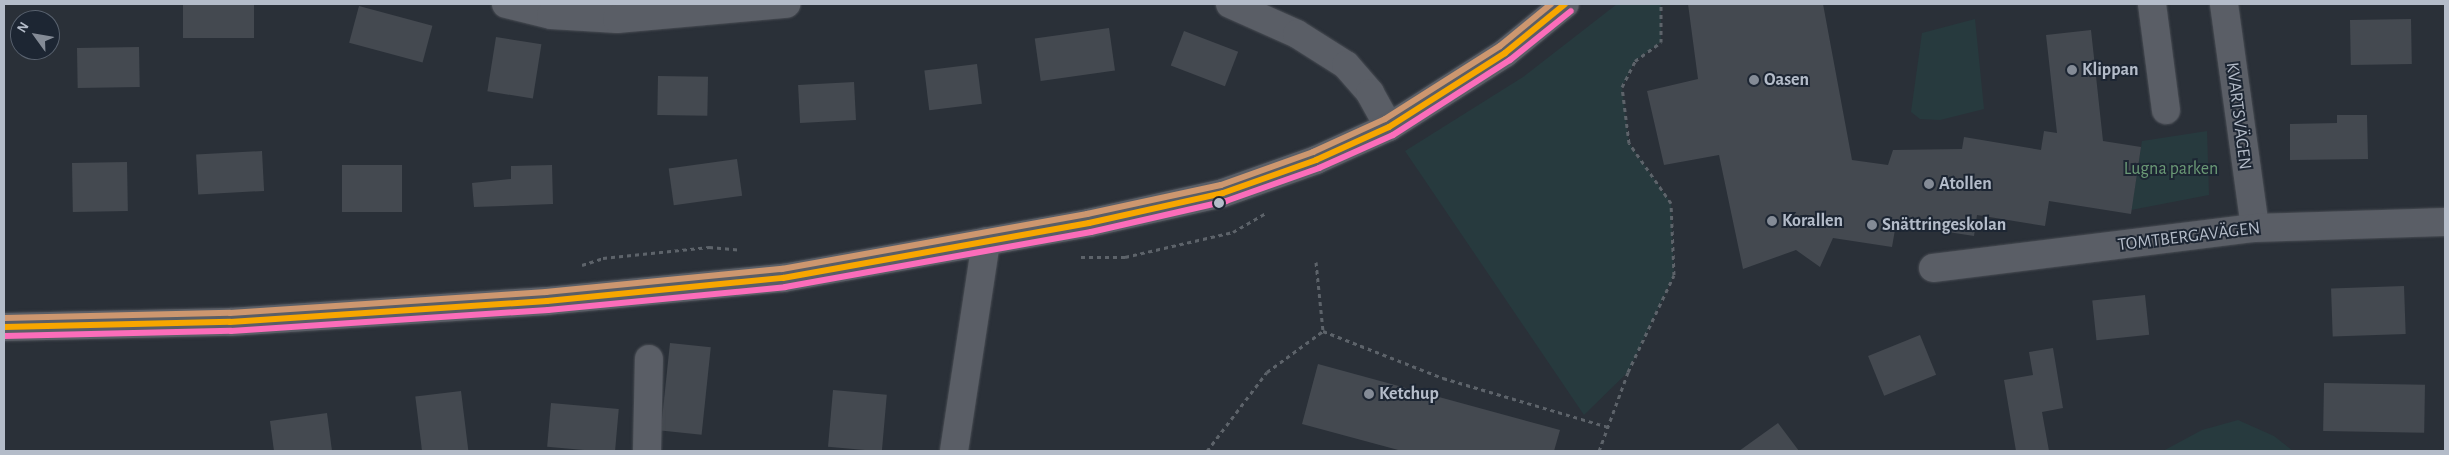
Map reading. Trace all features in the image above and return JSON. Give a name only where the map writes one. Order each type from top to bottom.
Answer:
[{"type":"street","points":[[506,4],[551,15],[617,18],[786,4]]},
{"type":"street","points":[[1230,4],[1297,34],[1346,66],[1370,93],[1389,127]]},
{"type":"street","points":[[4,327],[239,321],[547,301],[783,278],[986,241],[1223,193],[1316,160],[1389,127],[1505,53],[1565,4]]},
{"type":"street","points":[[2152,4],[2166,110]]},
{"type":"street","name":"KVARTSVÄGEN","points":[[2224,4],[2255,228]]},
{"type":"street","name":"TOMTBERGAVÄGEN","points":[[1933,268],[2255,228],[2445,222]]},
{"type":"street","points":[[954,451],[986,241]]},
{"type":"street","points":[[647,451],[649,360]]},
{"type":"path","points":[[1599,451],[1628,372],[1674,275],[1671,204],[1629,143],[1622,87],[1635,61],[1661,42],[1661,4]]},
{"type":"path","points":[[578,267],[603,258],[710,247],[748,250]]},
{"type":"path","points":[[1316,262],[1323,331]]},
{"type":"path","points":[[1323,331],[1399,363],[1608,428]]},
{"type":"path","points":[[1206,451],[1267,372],[1323,331]]},
{"type":"green space","points":[[1617,4],[1661,4],[1661,42],[1635,61],[1622,87],[1629,143],[1671,203],[1674,275],[1628,372],[1584,415],[1405,151],[1523,77]]},
{"type":"green space","points":[[1975,19],[1984,109],[1940,120],[1920,119],[1911,112],[1922,33]]},
{"type":"green space","name":"Lugna parken","points":[[2207,131],[2209,195],[2131,210],[2142,141]]},
{"type":"green space","points":[[2238,420],[2274,436],[2293,451],[2163,451],[2202,430]]},
{"type":"building","points":[[183,4],[254,4],[254,38],[183,38]]},
{"type":"building","points":[[1688,4],[1823,4],[1852,160],[1888,165],[1893,150],[1962,149],[1964,137],[2041,150],[2044,131],[2057,133],[2046,35],[2091,30],[2103,141],[2141,147],[2131,214],[2049,201],[2045,226],[1977,215],[1974,236],[1896,224],[1892,247],[1833,238],[1820,267],[1796,250],[1743,269],[1719,155],[1664,165],[1647,91],[1698,79]]},
{"type":"building","points":[[359,6],[432,26],[423,62],[349,43]]},
{"type":"building","points":[[2411,19],[2412,64],[2351,65],[2350,20]]},
{"type":"building","points":[[1109,28],[1115,71],[1041,81],[1035,38]]},
{"type":"building","points":[[1184,31],[1238,52],[1225,86],[1171,66]]},
{"type":"building","points":[[496,37],[541,44],[533,99],[487,91]]},
{"type":"building","points":[[139,47],[140,87],[78,88],[77,48]]},
{"type":"building","points":[[977,64],[982,104],[929,110],[924,70]]},
{"type":"building","points":[[658,76],[708,77],[707,116],[657,115]]},
{"type":"building","points":[[854,82],[856,120],[800,123],[798,85]]},
{"type":"building","points":[[2337,115],[2367,115],[2368,159],[2290,160],[2290,124],[2337,123]]},
{"type":"building","points":[[262,151],[264,191],[198,194],[196,154]]},
{"type":"building","points":[[737,159],[742,196],[674,205],[669,169]]},
{"type":"building","points":[[127,162],[128,211],[73,212],[72,163]]},
{"type":"building","points":[[342,165],[402,165],[402,212],[342,212]]},
{"type":"building","points":[[552,165],[553,204],[474,207],[472,183],[511,179],[511,166]]},
{"type":"building","points":[[2404,286],[2406,334],[2333,337],[2331,289]]},
{"type":"building","points":[[2145,295],[2149,335],[2096,340],[2092,301]]},
{"type":"building","points":[[1920,335],[1936,375],[1884,396],[1868,356]]},
{"type":"building","points":[[670,343],[711,347],[702,435],[661,431]]},
{"type":"building","points":[[2053,348],[2063,408],[2042,412],[2049,451],[2016,451],[2004,380],[2033,375],[2029,352]]},
{"type":"building","name":"Ketchup","points":[[1318,364],[1560,430],[1554,451],[1402,451],[1302,424]]},
{"type":"building","points":[[2324,383],[2425,385],[2424,433],[2323,431]]},
{"type":"building","points":[[833,390],[887,395],[882,451],[828,447]]},
{"type":"building","points":[[461,391],[468,451],[422,451],[415,397]]},
{"type":"building","points":[[551,403],[619,409],[615,451],[547,447]]},
{"type":"building","points":[[327,413],[332,451],[274,451],[270,421]]},
{"type":"building","points":[[1778,423],[1799,451],[1739,451]]},
{"type":"transit line","points":[[4,318],[230,313],[546,292],[782,269],[1087,214],[1221,185],[1313,152],[1385,119],[1500,46],[1551,4]]},
{"type":"transit line","points":[[4,327],[230,322],[547,301],[783,278],[1089,223],[1223,193],[1316,160],[1389,127],[1505,53],[1565,4]]},
{"type":"transit line","points":[[4,336],[231,331],[548,310],[785,287],[1091,232],[1226,201],[1319,168],[1393,135],[1510,60],[1571,11]]},
{"type":"place","name":"Klippan","points":[[2072,70]]},
{"type":"place","name":"Oasen","points":[[1754,80]]},
{"type":"place","name":"Atollen","points":[[1929,184]]},
{"type":"place","name":"Korallen","points":[[1772,221]]},
{"type":"place","name":"Snättringeskolan","points":[[1872,225]]},
{"type":"place","name":"Ketchup","points":[[1369,394]]}]
